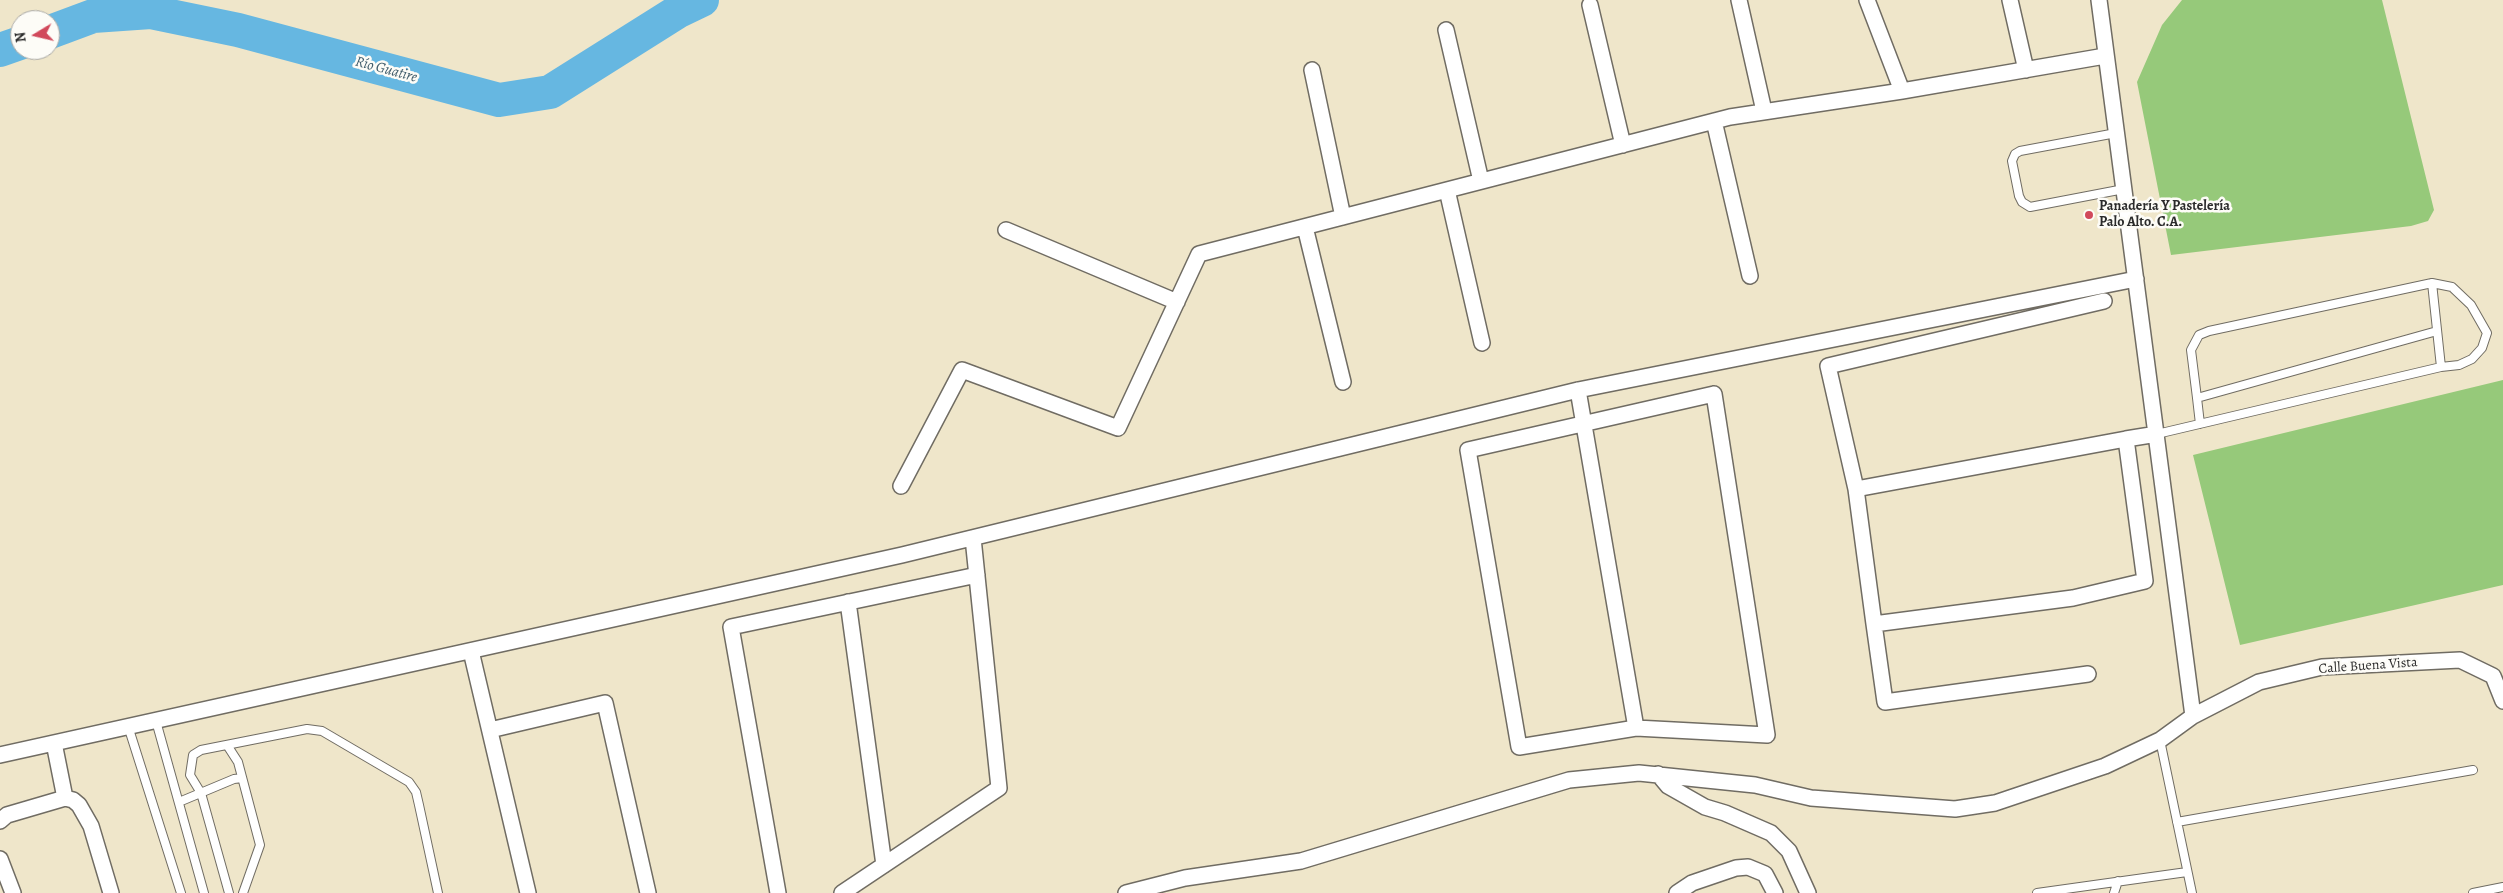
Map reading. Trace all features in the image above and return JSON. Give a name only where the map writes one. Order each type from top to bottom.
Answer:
[{"type":"street","points":[[1739,0],[1764,111]]},
{"type":"street","points":[[1867,0],[1902,91]]},
{"type":"street","points":[[2010,0],[2026,70]]},
{"type":"street","points":[[2099,0],[2193,716]]},
{"type":"street","points":[[1590,4],[1623,144]]},
{"type":"street","points":[[1446,30],[1481,181]]},
{"type":"street","points":[[902,486],[962,370],[1118,428],[1199,254],[1714,121],[1764,111],[1902,91],[2105,56]]},
{"type":"street","points":[[1312,70],[1343,216]]},
{"type":"street","points":[[1714,121],[1750,276]]},
{"type":"street","points":[[1447,190],[1482,343]]},
{"type":"street","points":[[1305,226],[1343,382]]},
{"type":"street","points":[[1006,230],[1176,302]]},
{"type":"street","points":[[0,755],[973,538],[1578,390],[2136,279]]},
{"type":"street","points":[[2088,674],[1885,702],[1856,490],[1828,366],[2104,301]]},
{"type":"street","points":[[1578,390],[1636,728]]},
{"type":"street","points":[[1714,394],[1767,735],[1636,728],[1519,747],[1468,450],[1714,394]]},
{"type":"street","points":[[1856,490],[2157,434]]},
{"type":"street","points":[[1874,624],[2073,598],[2145,581],[2126,439]]},
{"type":"street","points":[[842,893],[999,788],[973,538]]},
{"type":"street","points":[[778,893],[731,627],[977,575]]},
{"type":"street","points":[[848,602],[884,865]]},
{"type":"street","points":[[471,651],[528,893]]},
{"type":"street","name":"Calle Buena Vista","points":[[1126,893],[1185,878],[1301,861],[1568,780],[1639,773],[1658,774],[1755,785],[1811,798],[1955,809],[1995,803],[2105,766],[2160,740],[2193,716],[2259,682],[2322,668],[2460,660],[2493,676],[2503,701]]},
{"type":"street","points":[[490,730],[605,703],[648,893]]},
{"type":"street","points":[[54,743],[65,798]]},
{"type":"street","points":[[1658,774],[1668,786],[1705,807],[1725,813],[1770,833],[1788,851],[1808,893]]},
{"type":"street","points":[[0,821],[7,815],[65,798],[73,800],[84,813],[111,893]]},
{"type":"street","points":[[0,859],[13,893]]},
{"type":"street","points":[[1677,893],[1692,883],[1736,868],[1748,867],[1765,874],[1775,893]]},
{"type":"lane","points":[[2116,133],[2020,151],[2015,154],[2012,161],[2019,196],[2022,202],[2030,207],[2124,189]]},
{"type":"lane","points":[[2157,434],[2200,424],[2441,367],[2460,365],[2472,359],[2482,348],[2487,333],[2483,322],[2465,299],[2452,287],[2432,283],[2199,335],[2191,350],[2200,424]]},
{"type":"lane","points":[[2432,283],[2441,367]]},
{"type":"lane","points":[[2197,398],[2437,331]]},
{"type":"lane","points":[[156,721],[204,893]]},
{"type":"lane","points":[[128,726],[181,893]]},
{"type":"lane","points":[[229,893],[200,793],[190,775],[193,755],[201,750],[314,729],[322,731],[409,782],[416,792],[438,893]]},
{"type":"lane","points":[[2160,740],[2192,893]]},
{"type":"lane","points":[[227,745],[238,762],[260,845],[243,893]]},
{"type":"lane","points":[[2177,822],[2473,770]]},
{"type":"lane","points":[[179,802],[234,779],[242,778]]},
{"type":"lane","points":[[2037,893],[2188,872]]},
{"type":"lane","points":[[2114,893],[2118,881]]},
{"type":"lane","points":[[2473,893],[2503,887]]},
{"type":"green space","points":[[2182,0],[2382,0],[2434,210],[2428,221],[2411,226],[2171,255],[2137,82],[2162,25]]},
{"type":"green space","points":[[2503,380],[2503,585],[2240,645],[2193,455]]},
{"type":"waterway","name":"Río Guatire","points":[[60,28],[93,16],[151,12],[238,30],[499,100],[550,92],[677,12],[702,0]]},
{"type":"waterway","name":"Río Guatire","points":[[0,50],[10,46]]},
{"type":"place","name":"Panadería Y Pastelería Palo Alto. C.A.","points":[[2089,215]]}]
